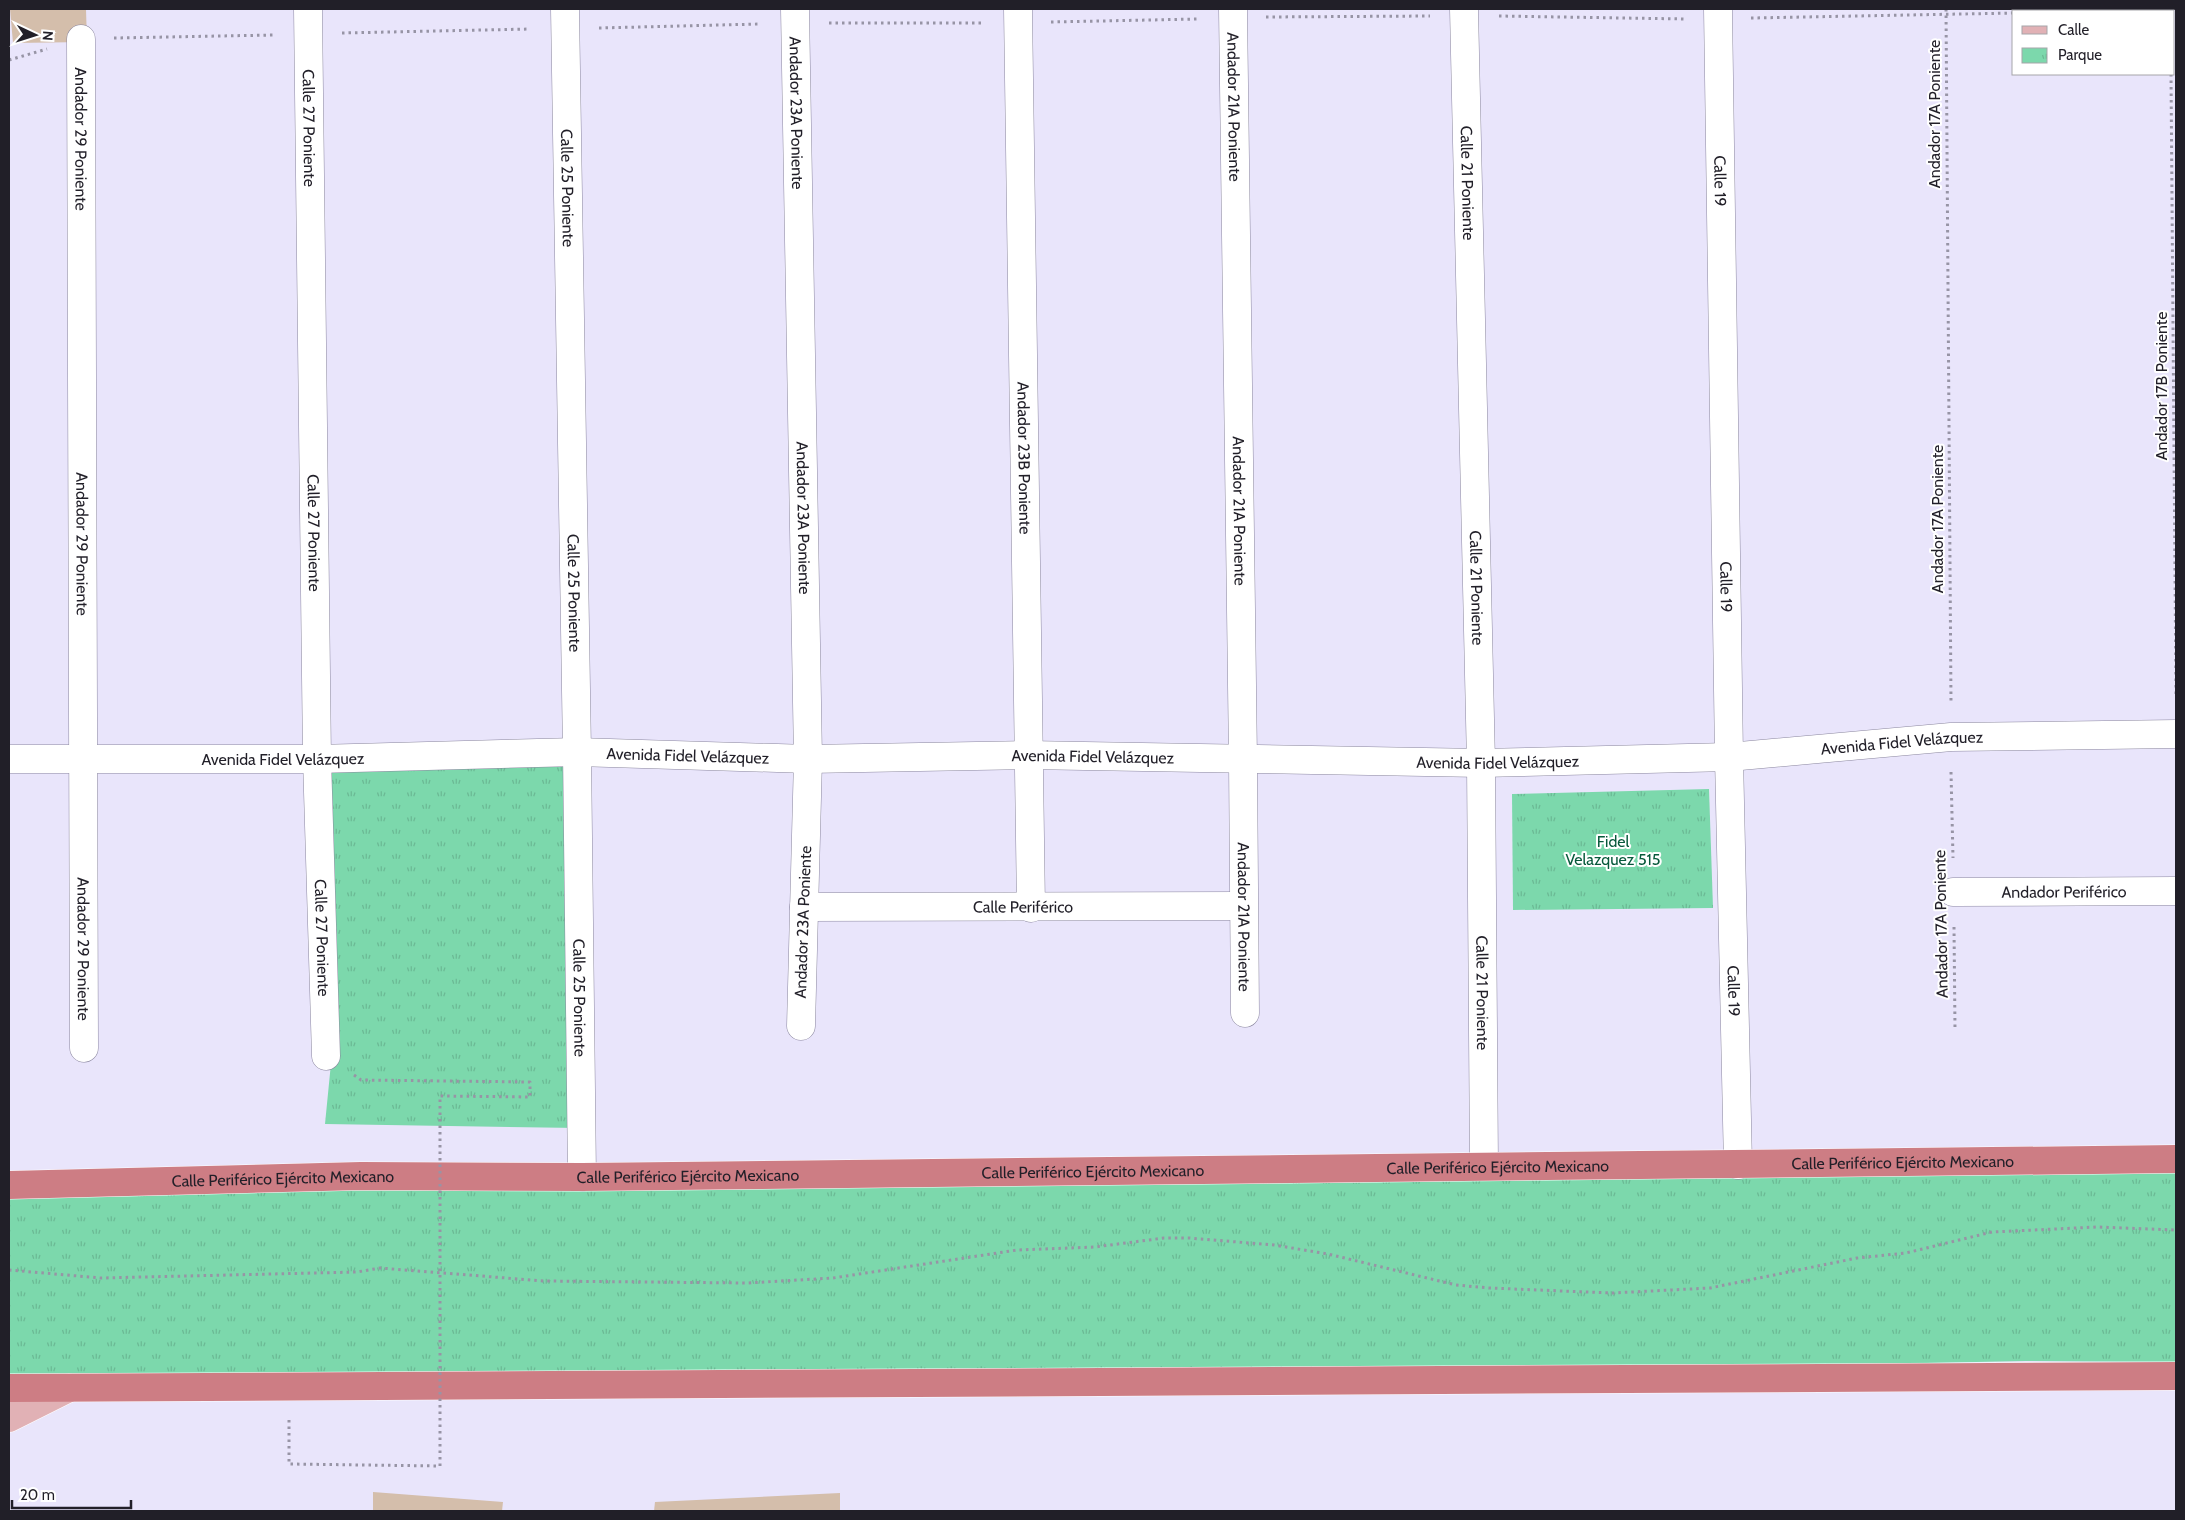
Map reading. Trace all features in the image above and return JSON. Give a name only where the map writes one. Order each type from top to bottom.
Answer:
[{"type":"highway","name":"Calle Periférico Ejército Mexicano","points":[[9,1185],[361,1176],[582,1177],[2176,1160]]},
{"type":"highway","points":[[9,1388],[2176,1376]]},
{"type":"main road","points":[[9,1418],[69,1388]]},
{"type":"street","name":"Calle 27 Poniente","points":[[308,9],[317,759],[326,1056]]},
{"type":"street","name":"Calle 25 Poniente","points":[[565,9],[582,1177]]},
{"type":"street","name":"Andador 23A Poniente","points":[[794,9],[808,759],[801,1026]]},
{"type":"street","name":"Andador 23B Poniente","points":[[1018,9],[1027,755],[1031,908]]},
{"type":"street","name":"Andador 21A Poniente","points":[[1233,9],[1243,760],[1244,1013]]},
{"type":"street","name":"Calle 21 Poniente","points":[[1464,9],[1481,763],[1484,1166]]},
{"type":"street","name":"Calle 19","points":[[1718,9],[1728,757],[1738,1165]]},
{"type":"street","name":"Andador 29 Poniente","points":[[81,39],[85,760],[84,1048]]},
{"type":"street","name":"Avenida Fidel Velázquez","points":[[9,759],[317,759],[577,752],[808,759],[1027,755],[1481,763],[1728,757],[1951,737],[2176,734]]},
{"type":"street","name":"Andador Periférico","points":[[1953,892],[2176,891]]},
{"type":"street","name":"Calle Periférico","points":[[804,907],[1031,908],[1243,906]]},
{"type":"path","name":"Andador 17A Poniente","points":[[1946,9],[1955,1029]]},
{"type":"path","name":"Andador 17B Poniente","points":[[2171,75],[2176,698]]},
{"type":"path","points":[[289,1387],[289,1464],[440,1466],[440,1096],[530,1097],[530,1082],[361,1080],[326,1056]]},
{"type":"path","points":[[9,1270],[101,1278],[348,1272],[380,1268],[544,1281],[747,1283],[833,1278],[1017,1250],[1095,1246],[1164,1238],[1189,1238],[1274,1245],[1328,1254],[1456,1285],[1498,1289],[1612,1294],[1710,1288],[1857,1258],[1906,1253],[1992,1232],[2097,1227],[2176,1230]]},
{"type":"green space","points":[[573,755],[579,1128],[325,1124],[332,1053],[323,762]]},
{"type":"green space","name":"Fidel Velazquez 515","points":[[1709,789],[1713,908],[1513,910],[1512,794]]},
{"type":"green space","points":[[2176,1161],[2176,1362],[2026,1361],[1522,1371],[9,1378],[9,1196],[292,1186]]},
{"type":"building","points":[[10,9],[86,9],[87,42],[13,43]]},
{"type":"building","points":[[373,1492],[503,1502],[502,1511],[373,1511]]},
{"type":"building","points":[[840,1493],[840,1511],[654,1511],[655,1502]]}]
